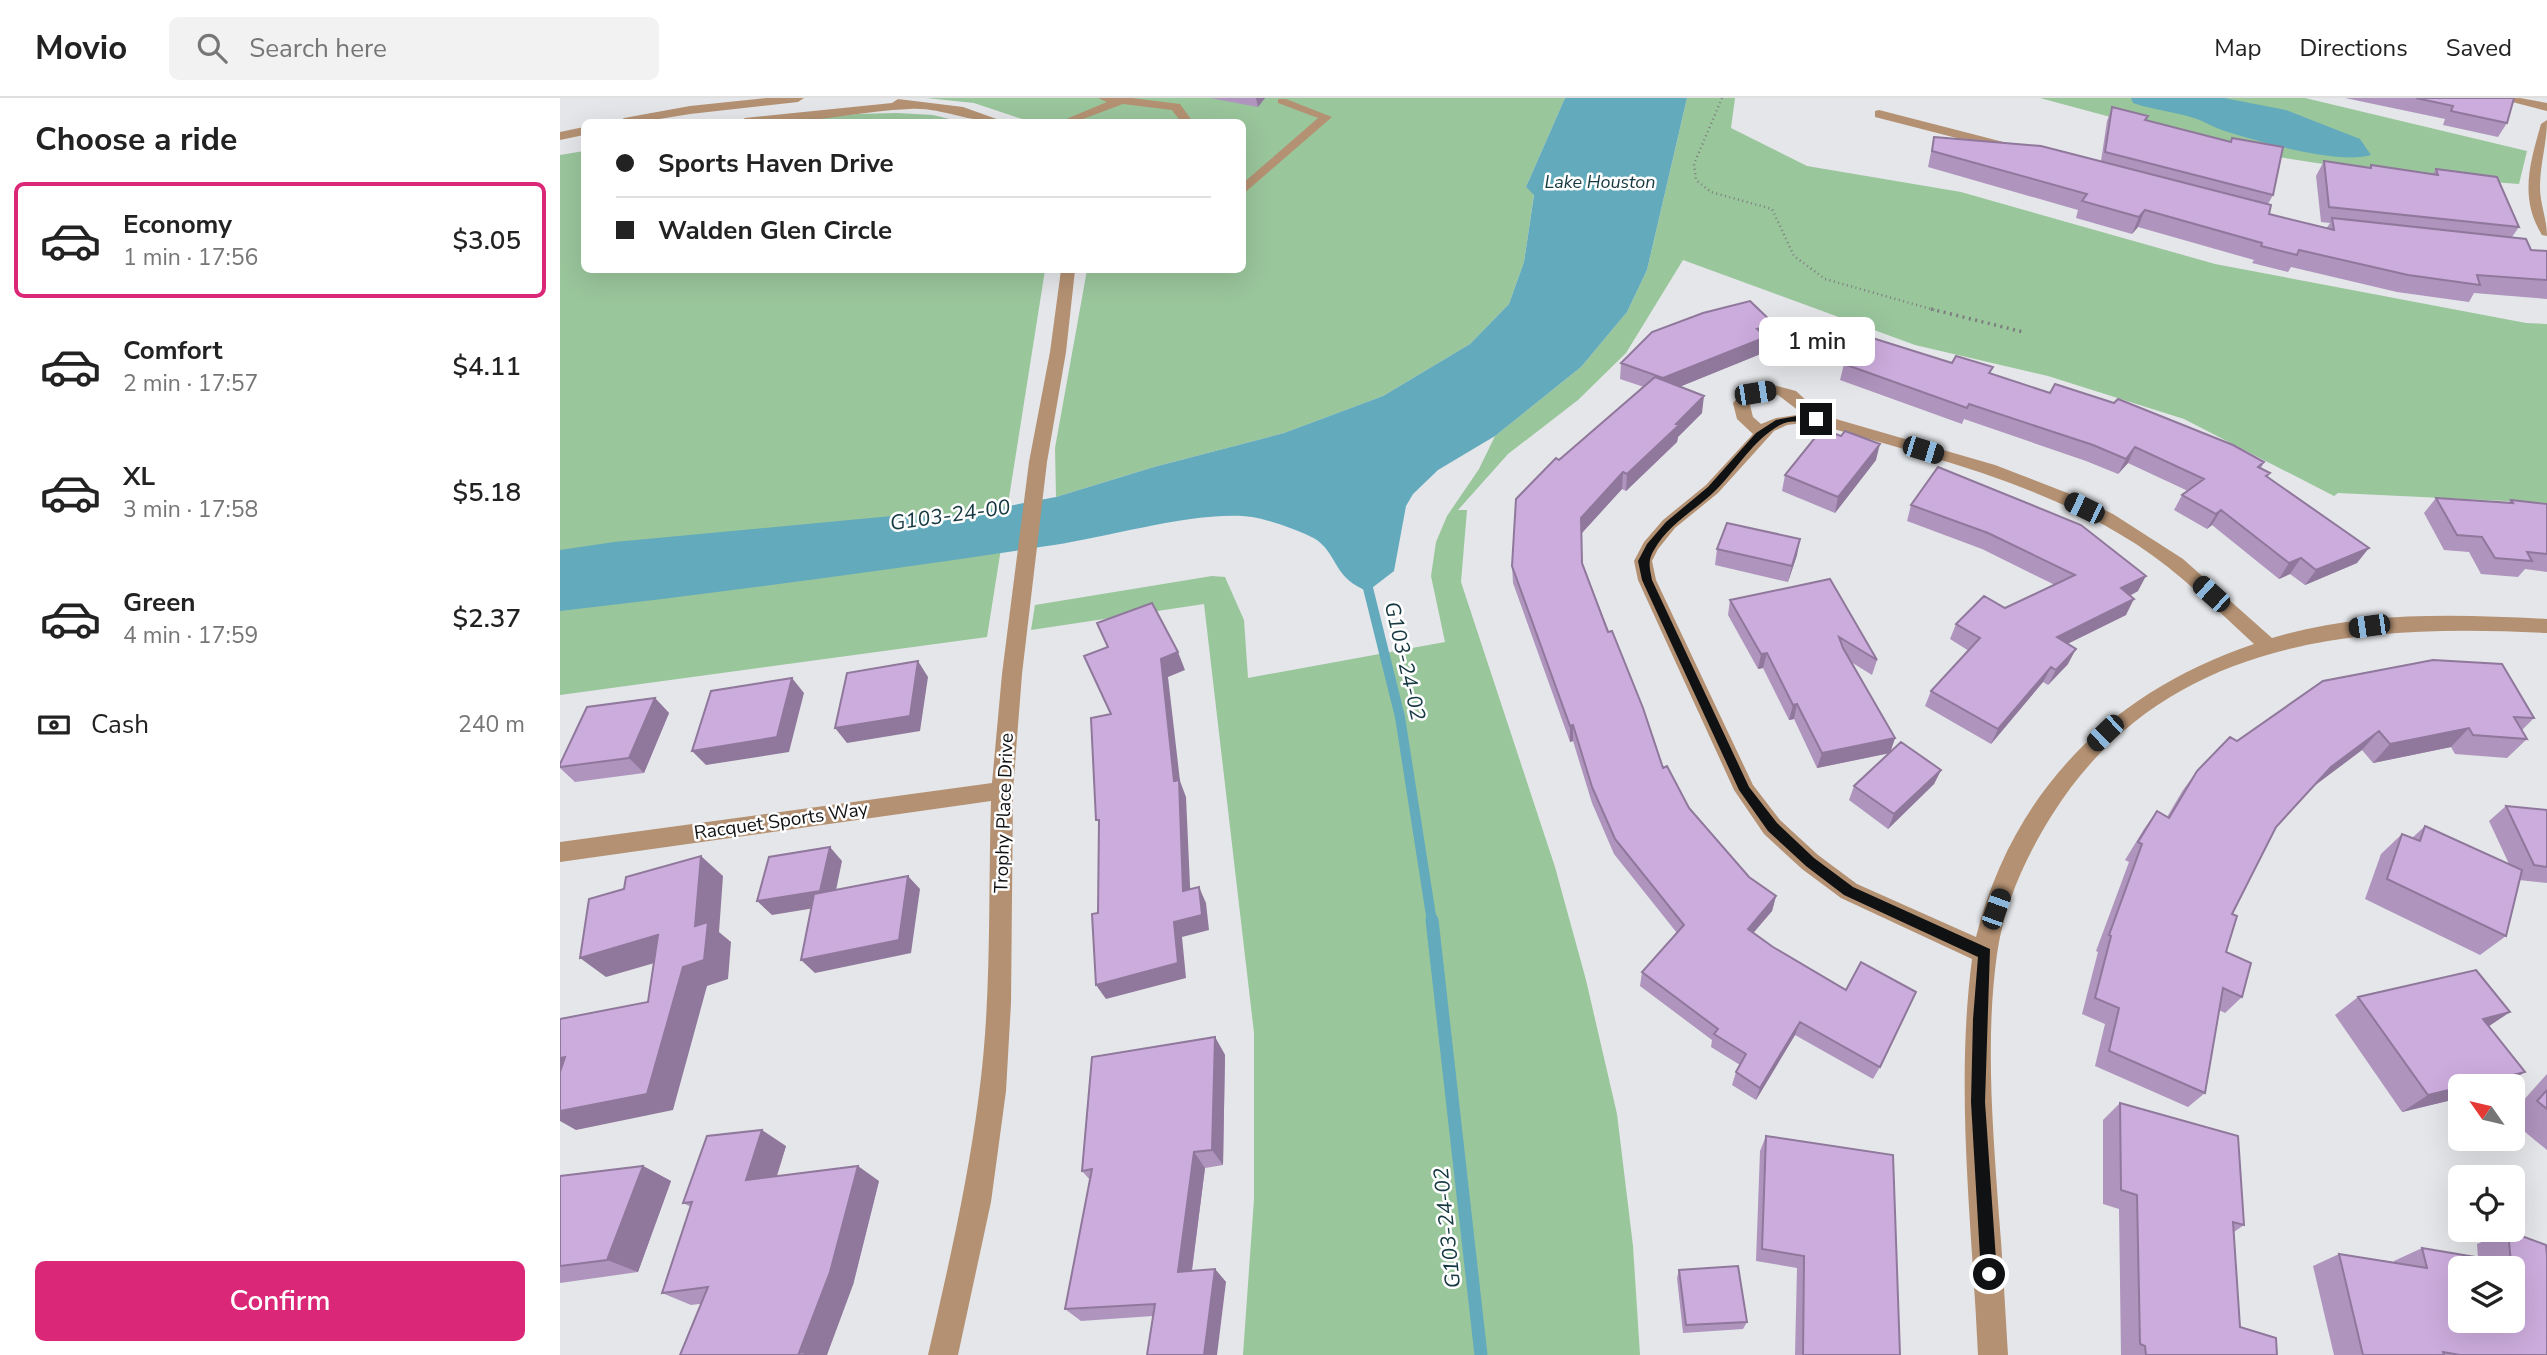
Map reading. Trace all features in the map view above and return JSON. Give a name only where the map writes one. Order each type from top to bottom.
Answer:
[{"type":"street","points":[[642,119],[714,107],[798,98]]},
{"type":"street","points":[[801,115],[809,98]]},
{"type":"street","points":[[872,98],[990,119]]},
{"type":"street","points":[[1104,98],[1176,107],[1185,119]]},
{"type":"street","points":[[2503,98],[2547,107]]},
{"type":"street","points":[[1073,119],[1122,100]]},
{"type":"street","points":[[1246,187],[1326,117],[1282,101]]},
{"type":"street","points":[[769,119],[911,105]]},
{"type":"street","points":[[1880,114],[2027,152]]},
{"type":"street","points":[[974,119],[981,116]]},
{"type":"street","points":[[2547,124],[2533,177],[2532,195],[2540,222],[2547,232]]},
{"type":"street","points":[[560,136],[581,132]]},
{"type":"street","name":"Trophy Place Drive","points":[[943,1355],[977,1202],[993,1091],[998,1003],[1002,790],[1021,594],[1038,462],[1058,352],[1068,273]]},
{"type":"street","points":[[1762,433],[1745,419],[1741,403],[1755,393],[1777,389],[1801,399],[1816,419]]},
{"type":"street","points":[[1985,953],[1849,891],[1810,862],[1772,827],[1745,790],[1647,580],[1643,561],[1650,546],[1669,524],[1712,489],[1762,433],[1779,422],[1802,417],[1816,419],[2009,477],[2098,514],[2160,551],[2269,646]]},
{"type":"street","points":[[1993,1355],[1978,1102],[1979,1019],[1985,953],[1996,909],[2013,862],[2048,800],[2083,754],[2137,707],[2227,661],[2269,646],[2327,632],[2381,625],[2437,622],[2547,626]]},
{"type":"street","name":"Racquet Sports Way","points":[[560,852],[1002,790]]},
{"type":"path","points":[[1722,98],[1694,164],[1696,180],[1712,192],[1772,209],[1794,256],[1825,279],[1894,300],[2023,332]]},
{"type":"green space","points":[[926,98],[1565,98],[1526,187],[1534,194],[1524,262],[1509,304],[1470,344],[1383,396],[1284,433],[1154,467],[1056,497],[1055,448],[1086,273],[1246,273],[1246,119],[1022,119],[974,103]]},
{"type":"green space","points":[[1687,98],[1735,98],[1731,128],[1807,166],[1961,192],[2215,264],[2526,323],[2547,324],[2547,503],[2338,493],[2334,496],[2184,419],[2048,376],[1915,345],[1683,260],[1626,353],[1578,400],[1508,454],[1458,510],[1467,510],[1461,582],[1555,867],[1586,980],[1617,1114],[1633,1246],[1640,1355],[1243,1355],[1254,1199],[1254,1033],[1204,604],[1031,630],[1035,605],[1212,576],[1225,577],[1244,620],[1248,678],[1445,642],[1431,576],[1436,542],[1447,516],[1479,469],[1495,436],[1581,367],[1627,312],[1647,270]]},
{"type":"green space","points":[[2040,98],[2305,98],[2527,151],[2519,184],[2399,173],[2309,162],[2249,151]]},
{"type":"green space","points":[[897,113],[950,119],[813,119]]},
{"type":"green space","points":[[581,152],[581,273],[1045,273],[987,637],[560,695],[560,155]]},
{"type":"water","name":"Lake Houston","points":[[1565,98],[1687,98],[1647,270],[1627,312],[1581,367],[1495,436],[1438,470],[1413,494],[1406,506],[1394,571],[1368,591],[1343,574],[1317,540],[1267,520],[1230,516],[1154,525],[1076,541],[930,563],[560,611],[560,550],[614,542],[892,516],[961,515],[1056,497],[1154,467],[1284,433],[1383,396],[1470,344],[1509,304],[1524,262],[1534,195],[1526,187]]},
{"type":"water","points":[[2131,98],[2224,98],[2286,110],[2360,139],[2371,155],[2339,157],[2275,145],[2222,130],[2200,120],[2133,103]]},
{"type":"building","points":[[2416,98],[2514,98],[2507,123],[2451,111],[2453,106]]},
{"type":"building","points":[[2112,107],[2148,116],[2145,120],[2231,142],[2232,138],[2283,147],[2273,195],[2105,152]]},
{"type":"building","points":[[1934,137],[2041,146],[2271,205],[2269,214],[2334,230],[2332,218],[2526,239],[2531,250],[2547,251],[2547,280],[2477,275],[2480,285],[2408,275],[2299,250],[2297,255],[2145,210],[2139,217],[2082,201],[2087,194],[1932,151]]},
{"type":"building","points":[[2324,161],[2438,175],[2436,169],[2497,177],[2519,227],[2329,207]]},
{"type":"building","points":[[1750,301],[1774,324],[1757,329],[1766,337],[1663,378],[1621,363],[1652,332],[1703,313]]},
{"type":"building","points":[[1866,336],[1952,363],[1956,356],[1993,367],[1989,373],[2050,393],[2055,384],[2114,403],[2118,399],[2233,445],[2264,462],[2258,467],[2270,473],[2266,476],[2369,548],[2316,570],[2301,558],[2289,563],[2221,510],[2216,514],[2182,495],[2204,479],[2135,447],[2126,459],[2093,445],[1969,404],[1967,408],[1844,364]]},
{"type":"building","points":[[1655,377],[1704,396],[1676,424],[1679,425],[1627,474],[1623,472],[1581,518],[1582,563],[1608,632],[1612,631],[1643,708],[1663,768],[1667,766],[1689,808],[1749,877],[1776,896],[1748,929],[1846,990],[1861,962],[1916,992],[1880,1067],[1800,1022],[1760,1088],[1736,1072],[1746,1054],[1714,1034],[1718,1029],[1642,972],[1684,925],[1615,839],[1592,787],[1573,725],[1570,726],[1512,566],[1516,499],[1556,458],[1559,460]]},
{"type":"building","points":[[1822,429],[1841,436],[1845,431],[1880,444],[1838,497],[1785,475]]},
{"type":"building","points":[[1938,467],[2081,525],[2146,576],[2121,588],[2134,599],[2057,637],[2076,649],[2056,670],[2051,667],[1998,729],[1931,691],[1980,638],[1956,624],[1984,596],[2005,608],[2075,575],[1988,533],[1911,505]]},
{"type":"building","points":[[2436,498],[2547,504],[2547,554],[2527,552],[2532,561],[2495,558],[2482,537],[2457,535]]},
{"type":"building","points":[[1727,523],[1800,539],[1792,566],[1717,549]]},
{"type":"building","points":[[1830,579],[1877,660],[1839,637],[1843,648],[1895,738],[1822,753],[1797,704],[1793,705],[1767,653],[1761,654],[1730,600]]},
{"type":"building","points":[[1152,603],[1178,652],[1161,659],[1174,781],[1179,780],[1183,891],[1199,887],[1202,915],[1174,922],[1178,963],[1096,985],[1092,914],[1098,913],[1099,820],[1096,820],[1091,718],[1111,714],[1084,656],[1108,647],[1097,623]]},
{"type":"building","points":[[2433,660],[2502,664],[2534,718],[2514,717],[2527,739],[2473,735],[2469,728],[2390,744],[2379,731],[2331,767],[2276,827],[2232,914],[2237,916],[2226,952],[2251,963],[2242,997],[2223,988],[2205,1093],[2109,1051],[2119,1008],[2095,998],[2111,936],[2109,935],[2142,844],[2138,842],[2157,811],[2169,818],[2197,771],[2230,737],[2237,741],[2323,681]]},
{"type":"building","points":[[918,661],[910,716],[835,728],[847,673]]},
{"type":"building","points":[[792,678],[777,737],[692,751],[711,691]]},
{"type":"building","points":[[655,698],[629,758],[560,767],[587,707]]},
{"type":"building","points":[[1901,742],[1941,770],[1894,814],[1854,786]]},
{"type":"building","points":[[2506,806],[2547,810],[2547,867],[2534,865]]},
{"type":"building","points":[[2425,826],[2522,870],[2506,936],[2387,879],[2402,834],[2420,841]]},
{"type":"building","points":[[830,847],[820,891],[757,901],[769,857]]},
{"type":"building","points":[[701,856],[695,926],[708,922],[704,960],[683,967],[647,1094],[560,1111],[560,1072],[565,1057],[560,1058],[560,1019],[648,1002],[658,935],[580,958],[589,899],[624,889],[626,877]]},
{"type":"building","points":[[908,876],[899,940],[801,960],[814,894]]},
{"type":"building","points":[[2476,970],[2510,1012],[2483,1019],[2525,1072],[2448,1074],[2448,1090],[2428,1095],[2358,997]]},
{"type":"building","points":[[1215,1037],[1212,1150],[1194,1152],[1178,1272],[1215,1269],[1204,1355],[1147,1355],[1155,1304],[1065,1309],[1092,1169],[1082,1171],[1092,1057]]},
{"type":"building","points":[[2547,1090],[2547,1109],[2537,1101]]},
{"type":"building","points":[[2120,1103],[2238,1136],[2244,1225],[2233,1222],[2240,1327],[2276,1338],[2277,1355],[2146,1355],[2145,1346],[2140,1344],[2137,1195],[2121,1190]]},
{"type":"building","points":[[762,1130],[746,1180],[858,1166],[830,1272],[799,1353],[805,1352],[804,1355],[680,1355],[708,1287],[662,1293],[692,1202],[683,1203],[707,1136]]},
{"type":"building","points":[[1766,1136],[1893,1155],[1900,1355],[1803,1355],[1804,1256],[1762,1249]]},
{"type":"building","points":[[643,1166],[607,1260],[560,1266],[560,1176]]},
{"type":"building","points":[[2525,1237],[2546,1245],[2547,1355],[2460,1355],[2443,1352],[2444,1355],[2363,1355],[2339,1254],[2427,1268],[2422,1248],[2469,1256],[2448,1256],[2448,1333],[2525,1333],[2525,1256],[2510,1256],[2509,1242],[2525,1242]]},
{"type":"building","points":[[1738,1266],[1747,1322],[1686,1325],[1679,1270]]},
{"type":"waterway","name":"G103-24-02","points":[[1366,580],[1400,717],[1432,922]]},
{"type":"waterway","name":"G103-24-02","points":[[1432,920],[1481,1355]]},
{"type":"route","points":[[1816,419],[1802,417],[1769,427],[1712,489],[1669,524],[1650,546],[1643,561],[1647,580],[1745,790],[1772,827],[1810,862],[1849,891],[1985,953],[1979,1019],[1978,1102],[1989,1274]]},
{"type":"water label","name":"G103-24-00","points":[[950,515]]}]
